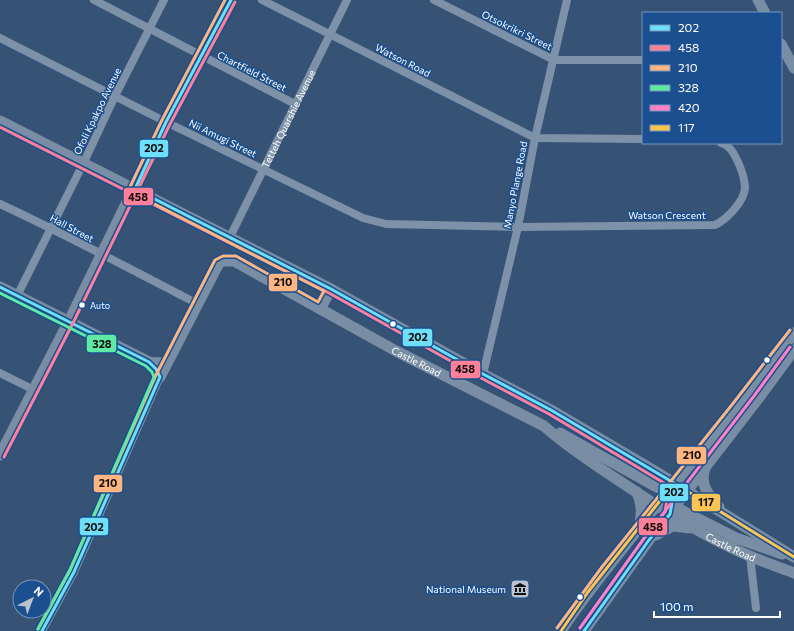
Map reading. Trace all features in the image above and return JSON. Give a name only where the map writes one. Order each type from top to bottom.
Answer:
[{"type":"main road","points":[[0,455],[135,189],[166,122],[231,0]]},
{"type":"main road","points":[[758,0],[764,12]]},
{"type":"main road","points":[[782,46],[789,64]]},
{"type":"main road","name":"Castle Road","points":[[0,121],[331,289],[483,374],[551,410],[658,473],[672,489],[686,491],[791,556]]},
{"type":"main road","name":"Castle Road","points":[[198,304],[219,263],[224,261],[234,261],[396,351],[544,426],[563,443],[657,505],[672,509],[702,531],[732,548],[794,573]]},
{"type":"main road","points":[[0,287],[149,362],[160,376]]},
{"type":"main road","points":[[320,309],[331,289]]},
{"type":"main road","points":[[160,376],[198,304]]},
{"type":"main road","points":[[561,631],[588,592],[657,505],[672,489],[692,461],[756,384],[794,333]]},
{"type":"main road","points":[[584,631],[672,509],[758,399],[794,350]]},
{"type":"main road","points":[[149,362],[164,363],[168,361]]},
{"type":"main road","points":[[544,426],[561,433],[637,477],[672,489]]},
{"type":"main road","points":[[658,473],[667,474],[682,470],[692,461]]},
{"type":"main road","points":[[707,464],[703,477],[705,489],[714,502],[728,517]]},
{"type":"main road","points":[[672,489],[672,509]]},
{"type":"main road","points":[[637,492],[642,503],[643,510],[640,526]]},
{"type":"main road","points":[[672,509],[736,538],[779,554],[791,556]]},
{"type":"main road","points":[[649,540],[662,531],[673,526],[702,531]]},
{"type":"street","name":"Chartfield Street","points":[[94,0],[295,104]]},
{"type":"street","name":"Ofoli Kpakpo Avenue","points":[[17,296],[164,0]]},
{"type":"street","name":"Watson Road","points":[[262,0],[535,138]]},
{"type":"street","name":"Tetteh Quarshie Avenue","points":[[230,237],[347,0]]},
{"type":"street","name":"Otsokrikri Street","points":[[434,0],[554,60],[642,60]]},
{"type":"street","name":"Manyo Plange Road","points":[[483,374],[518,226],[535,138],[567,0]]},
{"type":"street","name":"Nii Amugi Street","points":[[0,38],[166,122],[363,218],[386,224],[518,226]]},
{"type":"street","points":[[535,138],[642,139]]},
{"type":"street","name":"Watson Crescent","points":[[518,226],[715,225],[722,222],[729,216],[740,200],[745,188],[739,163],[728,146],[723,144]]},
{"type":"street","name":"Hall Street","points":[[0,204],[51,228],[198,304]]},
{"type":"street","points":[[0,374],[34,390]]},
{"type":"street","points":[[42,631],[77,565],[160,376]]},
{"type":"street","points":[[750,556],[756,608]]},
{"type":"transit line","name":"210","points":[[38,629],[70,570],[156,375],[215,260],[223,256],[236,256],[318,302],[324,291],[130,191],[130,187],[162,120],[225,0]]},
{"type":"transit line","name":"202","points":[[231,0],[166,122],[135,189],[331,289],[483,374],[551,410],[674,483],[670,514],[649,540],[584,631]]},
{"type":"transit line","name":"458","points":[[4,457],[73,323],[170,124],[235,2]]},
{"type":"transit line","name":"458","points":[[0,127],[329,293],[481,378],[549,414],[669,486],[665,512],[645,537],[580,628]]},
{"type":"transit line","name":"202","points":[[0,287],[149,362],[156,369],[160,377],[74,572],[42,631]]},
{"type":"transit line","name":"328","points":[[0,293],[146,366],[152,372],[154,377],[70,570],[38,629]]},
{"type":"transit line","name":"210","points":[[557,628],[602,567],[790,330]]},
{"type":"transit line","name":"420","points":[[580,628],[645,537],[790,347]]},
{"type":"transit line","name":"117","points":[[561,631],[588,592],[674,483],[794,557]]},
{"type":"place","name":"Auto","points":[[82,305]]},
{"type":"place","name":"National Museum","points":[[520,589]]}]
